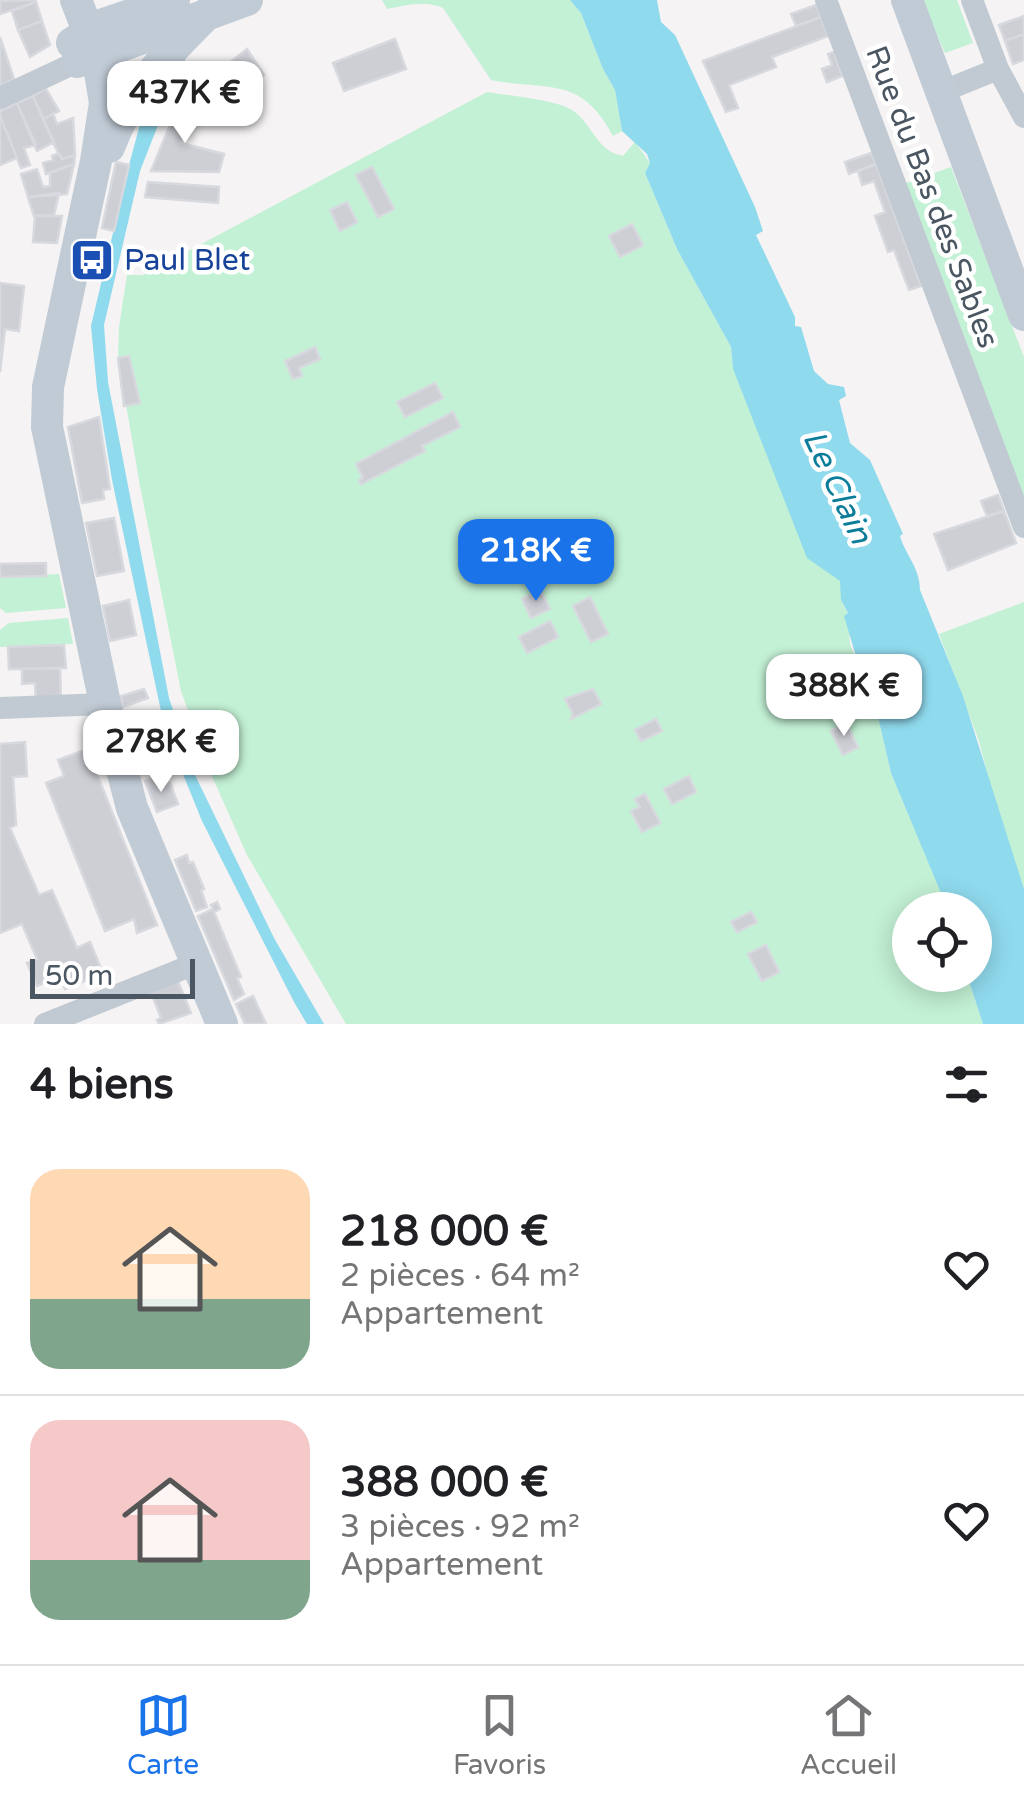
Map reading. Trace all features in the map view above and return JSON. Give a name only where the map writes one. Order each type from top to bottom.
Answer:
[{"type":"main road","points":[[55,0],[84,48],[105,102],[48,387],[46,417],[105,704],[132,808],[222,1024]]},
{"type":"main road","points":[[76,0],[84,48]]},
{"type":"main road","points":[[84,48],[126,30],[174,0]]},
{"type":"main road","points":[[126,30],[208,13],[247,0]]},
{"type":"main road","points":[[907,0],[1024,315]]},
{"type":"main road","points":[[82,222],[123,115],[158,62],[208,13]]},
{"type":"street","name":"Rue du Bas des Sables","points":[[826,0],[1024,527]]},
{"type":"street","points":[[972,0],[998,69],[1024,117]]},
{"type":"street","points":[[0,98],[84,48]]},
{"type":"street","points":[[941,92],[998,69]]},
{"type":"street","points":[[0,708],[105,704]]},
{"type":"street","points":[[45,1024],[195,964]]},
{"type":"green space","points":[[382,0],[570,0],[581,13],[615,90],[622,131],[613,136],[589,103],[576,94],[547,86],[491,80],[443,8],[423,4],[387,9]]},
{"type":"green space","points":[[922,0],[957,0],[973,43],[945,53]]},
{"type":"green space","points":[[487,92],[564,106],[614,153],[623,156],[635,142],[650,163],[645,173],[677,249],[731,347],[733,369],[762,442],[841,581],[850,644],[876,708],[891,773],[941,892],[892,892],[892,992],[973,992],[983,1024],[346,1024],[247,855],[211,774],[181,691],[118,358],[127,275],[143,275]]},
{"type":"green space","points":[[951,167],[1024,357],[1024,506],[904,184]]},
{"type":"green space","points":[[59,574],[66,608],[6,613],[0,608],[0,577]]},
{"type":"green space","points":[[1024,602],[1024,889],[996,808],[979,741],[939,634]]},
{"type":"green space","points":[[68,618],[73,644],[0,647],[0,630],[9,623]]},
{"type":"water","name":"Le Clain","points":[[570,0],[657,0],[661,22],[675,35],[755,207],[763,231],[756,235],[795,317],[795,326],[801,327],[814,371],[828,384],[844,387],[846,396],[839,400],[850,443],[870,460],[903,534],[900,536],[920,590],[963,696],[1024,889],[1024,1024],[983,1024],[973,992],[992,992],[992,892],[941,892],[891,773],[876,708],[864,683],[844,616],[848,613],[841,600],[840,581],[807,558],[733,369],[731,347],[677,249],[645,173],[650,163],[647,154],[622,131],[615,90],[581,13]]},
{"type":"water","points":[[181,55],[193,72],[183,77],[171,92],[140,171],[104,325],[108,382],[169,698],[195,775],[274,938],[324,1024],[307,1024],[294,1002],[202,821],[165,730],[112,480],[97,389],[91,326],[129,165],[146,102]]},
{"type":"building","points":[[0,1],[36,2],[0,14]]},
{"type":"building","points":[[36,2],[42,21],[18,30],[12,11]]},
{"type":"building","points":[[816,5],[821,17],[796,26],[791,14]]},
{"type":"building","points":[[1024,16],[1024,34],[1005,41],[999,25]]},
{"type":"building","points":[[821,17],[828,36],[772,57],[776,67],[729,85],[738,108],[726,112],[703,61]]},
{"type":"building","points":[[42,21],[50,45],[30,57],[18,30]]},
{"type":"building","points":[[1024,34],[1024,60],[1013,64],[1005,41]]},
{"type":"building","points":[[0,37],[14,79],[0,86]]},
{"type":"building","points":[[395,39],[406,69],[344,91],[333,63]]},
{"type":"building","points":[[247,49],[264,75],[250,86],[232,61]]},
{"type":"building","points":[[834,52],[842,76],[827,82],[822,69],[832,65],[828,54]]},
{"type":"building","points":[[46,89],[59,111],[43,119],[33,96]]},
{"type":"building","points":[[33,96],[54,142],[37,151],[17,103]]},
{"type":"building","points":[[187,96],[203,106],[181,143],[224,154],[219,172],[151,171],[170,125]]},
{"type":"building","points":[[17,103],[36,145],[24,148],[30,165],[21,168],[0,116],[0,111]]},
{"type":"building","points":[[53,114],[57,124],[73,118],[75,155],[62,159],[58,153],[43,119]]},
{"type":"building","points":[[0,116],[17,158],[0,165]]},
{"type":"building","points":[[59,153],[62,159],[75,155],[74,164],[46,174],[43,163]]},
{"type":"building","points":[[871,153],[876,164],[849,174],[845,162]]},
{"type":"building","points":[[116,162],[129,165],[114,231],[102,228]]},
{"type":"building","points":[[74,164],[67,194],[28,197],[21,174],[37,169],[43,187],[50,186],[50,173]]},
{"type":"building","points":[[876,164],[921,286],[909,290],[894,250],[888,252],[875,216],[885,212],[874,181],[862,185],[858,171]]},
{"type":"building","points":[[372,167],[394,209],[378,217],[356,175]]},
{"type":"building","points":[[148,182],[219,187],[218,203],[145,197]]},
{"type":"building","points":[[59,193],[54,215],[34,216],[28,197]]},
{"type":"building","points":[[347,202],[357,222],[340,231],[330,210]]},
{"type":"building","points":[[35,216],[62,216],[57,243],[33,242]]},
{"type":"building","points":[[632,224],[643,245],[620,257],[609,236]]},
{"type":"building","points":[[0,283],[24,286],[19,331],[5,329],[0,372]]},
{"type":"building","points":[[315,347],[320,359],[299,368],[302,376],[293,379],[285,361]]},
{"type":"building","points":[[129,356],[140,403],[124,406],[118,358]]},
{"type":"building","points":[[435,383],[443,398],[405,417],[397,402]]},
{"type":"building","points":[[453,412],[460,427],[422,446],[425,451],[361,484],[359,480],[363,478],[356,464]]},
{"type":"building","points":[[99,417],[110,489],[103,490],[104,499],[82,503],[68,427]]},
{"type":"building","points":[[998,495],[1004,511],[987,516],[981,501]]},
{"type":"building","points":[[1004,511],[1016,543],[948,570],[934,534]]},
{"type":"building","points":[[114,518],[124,571],[97,576],[86,523]]},
{"type":"building","points":[[46,563],[46,576],[0,577],[0,564]]},
{"type":"building","points":[[540,589],[550,609],[531,618],[522,599]]},
{"type":"building","points":[[590,597],[608,634],[591,642],[573,606]]},
{"type":"building","points":[[129,600],[136,635],[110,641],[103,606]]},
{"type":"building","points":[[550,621],[558,637],[527,653],[519,637]]},
{"type":"building","points":[[64,645],[66,668],[9,669],[8,647]]},
{"type":"building","points":[[60,668],[61,703],[36,704],[35,683],[22,684],[22,669]]},
{"type":"building","points":[[144,689],[148,698],[123,707],[121,696]]},
{"type":"building","points":[[593,689],[601,704],[571,719],[573,714],[565,699]]},
{"type":"building","points":[[656,719],[662,731],[641,741],[635,730]]},
{"type":"building","points":[[846,723],[858,747],[843,755],[831,731]]},
{"type":"building","points":[[25,742],[27,776],[13,777],[16,825],[10,828],[39,895],[52,890],[77,948],[90,942],[103,973],[65,989],[60,976],[37,986],[27,963],[37,959],[22,924],[0,933],[0,744]]},
{"type":"building","points":[[87,749],[157,925],[137,933],[134,919],[105,931],[46,783],[64,776],[58,760]]},
{"type":"building","points":[[689,776],[696,792],[672,804],[664,789]]},
{"type":"building","points":[[156,777],[159,787],[170,783],[178,804],[157,812],[145,781]]},
{"type":"building","points":[[645,794],[660,823],[642,832],[631,811],[640,807],[635,799]]},
{"type":"building","points":[[187,855],[204,889],[201,890],[207,907],[196,911],[175,860]]},
{"type":"building","points":[[217,902],[220,909],[214,912],[241,977],[237,978],[244,994],[234,1000],[198,916],[213,909],[211,905]]},
{"type":"building","points":[[751,912],[757,922],[737,932],[731,922]]},
{"type":"building","points":[[766,945],[779,972],[762,981],[748,954]]},
{"type":"building","points":[[178,981],[191,1013],[159,1024],[157,1020],[161,1018],[151,992]]},
{"type":"building","points":[[253,996],[266,1024],[245,1024],[236,1004]]},
{"type":"place","name":"Paul Blet","points":[[92,260]]}]
